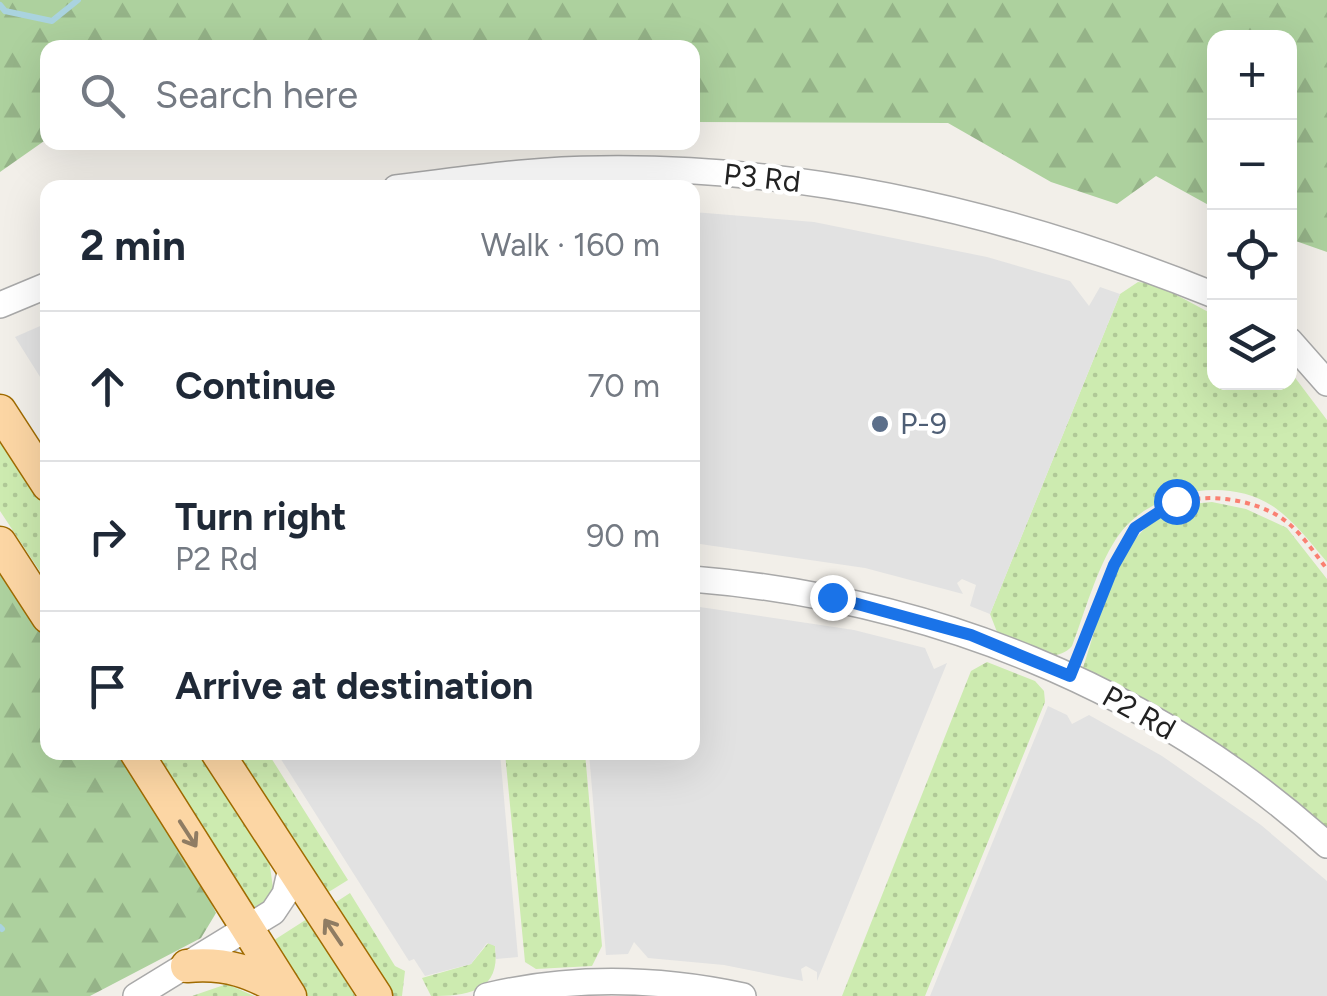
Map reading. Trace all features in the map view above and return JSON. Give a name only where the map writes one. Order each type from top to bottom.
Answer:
[{"type":"main road","points":[[0,410],[40,473]]},
{"type":"main road","points":[[0,543],[40,604]]},
{"type":"main road","points":[[141,760],[289,994]]},
{"type":"main road","points":[[222,760],[376,996]]},
{"type":"main road","points":[[187,966],[215,963],[240,968],[289,994]]},
{"type":"street","name":"P3 Rd","points":[[454,180],[511,172],[596,168],[744,174],[907,200],[1121,258],[1207,292]]},
{"type":"street","points":[[0,305],[40,288]]},
{"type":"street","points":[[1297,349],[1327,383]]},
{"type":"street","name":"P2 Rd","points":[[700,579],[773,587],[900,612],[985,640],[1070,676],[1222,762],[1327,845]]},
{"type":"street","points":[[136,996],[273,912],[286,894],[291,868]]},
{"type":"street","points":[[487,996],[591,982],[653,982],[743,996]]},
{"type":"path","points":[[1070,676],[1114,565],[1135,528],[1176,501],[1222,498],[1274,514],[1299,533],[1327,569]]},
{"type":"green space","points":[[0,0],[1327,0],[1327,252],[1297,241],[1297,30],[1207,30],[1207,204],[1156,176],[1117,204],[1051,182],[948,123],[700,122],[700,40],[40,40],[40,144],[0,172]]},
{"type":"green space","points":[[1138,282],[1156,284],[1207,311],[1207,390],[1297,390],[1297,380],[1327,420],[1327,562],[1289,519],[1255,497],[1211,490],[1167,499],[1130,522],[1116,539],[1072,646],[1064,652],[1046,655],[999,637],[990,614],[1120,294]]},
{"type":"green space","points":[[0,436],[40,501],[40,571],[0,511]]},
{"type":"green space","points":[[1212,502],[1246,509],[1287,528],[1327,579],[1327,832],[1082,671],[1109,587],[1136,538],[1155,520],[1180,508]]},
{"type":"green space","points":[[0,568],[40,631],[40,760],[124,760],[196,872],[216,913],[201,938],[90,996],[0,996]]},
{"type":"green space","points":[[987,662],[1035,681],[1044,691],[1045,702],[925,996],[842,996],[971,671]]},
{"type":"green space","points":[[149,760],[205,760],[269,859],[273,888],[257,915]]},
{"type":"green space","points":[[232,760],[272,760],[348,880],[319,898]]},
{"type":"green space","points":[[506,760],[586,760],[602,946],[592,966],[536,969],[525,962]]},
{"type":"green space","points":[[350,893],[395,966],[405,971],[402,996],[384,996],[330,906]]},
{"type":"green space","points":[[307,919],[355,996],[300,996],[268,944]]},
{"type":"green space","points":[[489,942],[495,946],[496,961],[488,982],[458,995],[431,996],[422,978],[471,964]]},
{"type":"green space","points":[[227,984],[254,996],[192,996]]},
{"type":"shaded area","name":"P-9","points":[[700,213],[814,222],[987,257],[1070,281],[1089,306],[1100,287],[1120,294],[990,614],[970,606],[976,585],[962,579],[957,583],[963,594],[865,568],[700,544]]},
{"type":"shaded area","points":[[40,326],[40,377],[15,337]]},
{"type":"shaded area","points":[[700,607],[854,630],[925,648],[934,669],[947,663],[817,981],[817,972],[806,966],[801,969],[803,981],[724,965],[648,958],[634,942],[628,954],[606,955],[590,760],[700,760]]},
{"type":"shaded area","points":[[1048,706],[1067,715],[1072,724],[1089,715],[1162,756],[1261,825],[1327,881],[1327,996],[930,996]]},
{"type":"shaded area","points":[[281,760],[501,760],[518,957],[496,959],[495,946],[487,943],[471,964],[425,976],[414,959],[409,961]]},
{"type":"waterway","points":[[0,5],[5,11],[52,21],[78,0]]},
{"type":"place","name":"P-9","points":[[880,424]]},
{"type":"route","points":[[832,597],[900,612],[971,635],[1070,676],[1114,565],[1135,528],[1176,501]]}]
